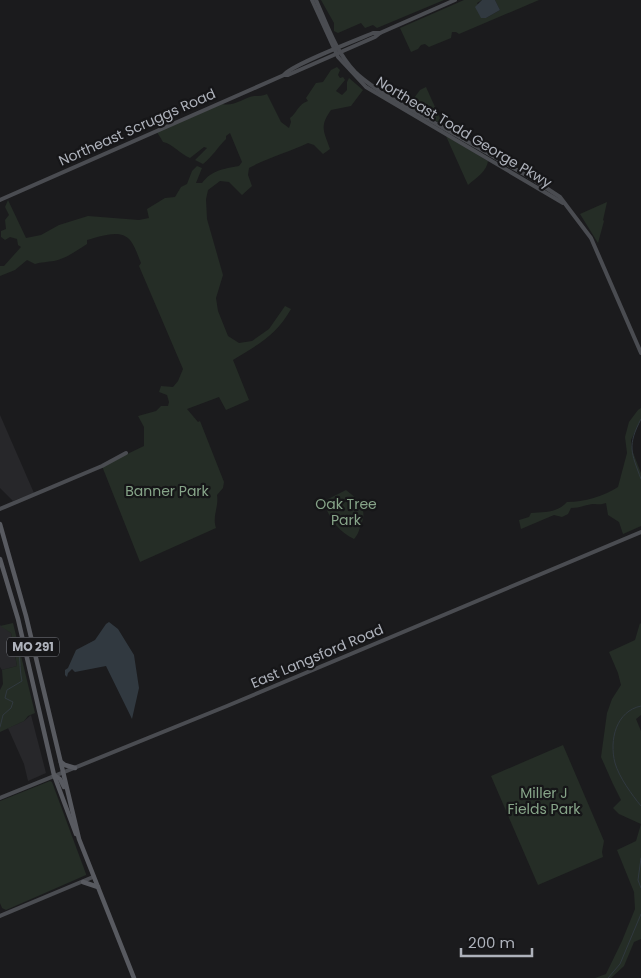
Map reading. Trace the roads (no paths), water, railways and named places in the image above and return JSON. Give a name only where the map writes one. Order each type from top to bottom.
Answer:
[{"type":"main road","name":"MO 291","points":[[0,524],[26,616],[79,839]]},
{"type":"main road","name":"MO 291","points":[[0,559],[18,619],[54,775],[134,978]]},
{"type":"main road","points":[[60,761],[65,765],[75,768]]},
{"type":"main road","points":[[54,775],[60,778],[70,801]]},
{"type":"main road","points":[[83,882],[98,887]]},
{"type":"street","name":"Northeast Todd George Pkwy","points":[[312,0],[337,51],[360,82],[382,97],[564,203],[591,238],[641,353]]},
{"type":"street","points":[[316,0],[337,51]]},
{"type":"street","name":"Northeast Scruggs Road","points":[[0,200],[284,75],[288,75],[337,51],[375,37],[380,33],[455,0]]},
{"type":"street","points":[[0,509],[102,466],[126,453]]},
{"type":"street","name":"East Langsford Road","points":[[0,798],[641,532]]},
{"type":"street","points":[[0,909],[1,915],[93,877]]},
{"type":"waterway","points":[[641,419],[632,443],[633,455],[641,479]]},
{"type":"waterway","points":[[0,727],[3,715],[11,708],[13,702],[5,698],[7,690],[22,681],[17,643]]},
{"type":"waterway","points":[[641,706],[632,709],[620,720],[616,728],[613,745],[613,754],[619,774],[641,806]]},
{"type":"waterway","points":[[641,858],[638,880],[641,888]]},
{"type":"waterway","points":[[608,978],[620,964],[641,914]]},
{"type":"park label","name":"Banner Park","points":[[167,491]]},
{"type":"park label","name":"Oak Tree Park","points":[[346,512]]},
{"type":"park label","name":"Miller J Fields Park","points":[[544,802]]}]
